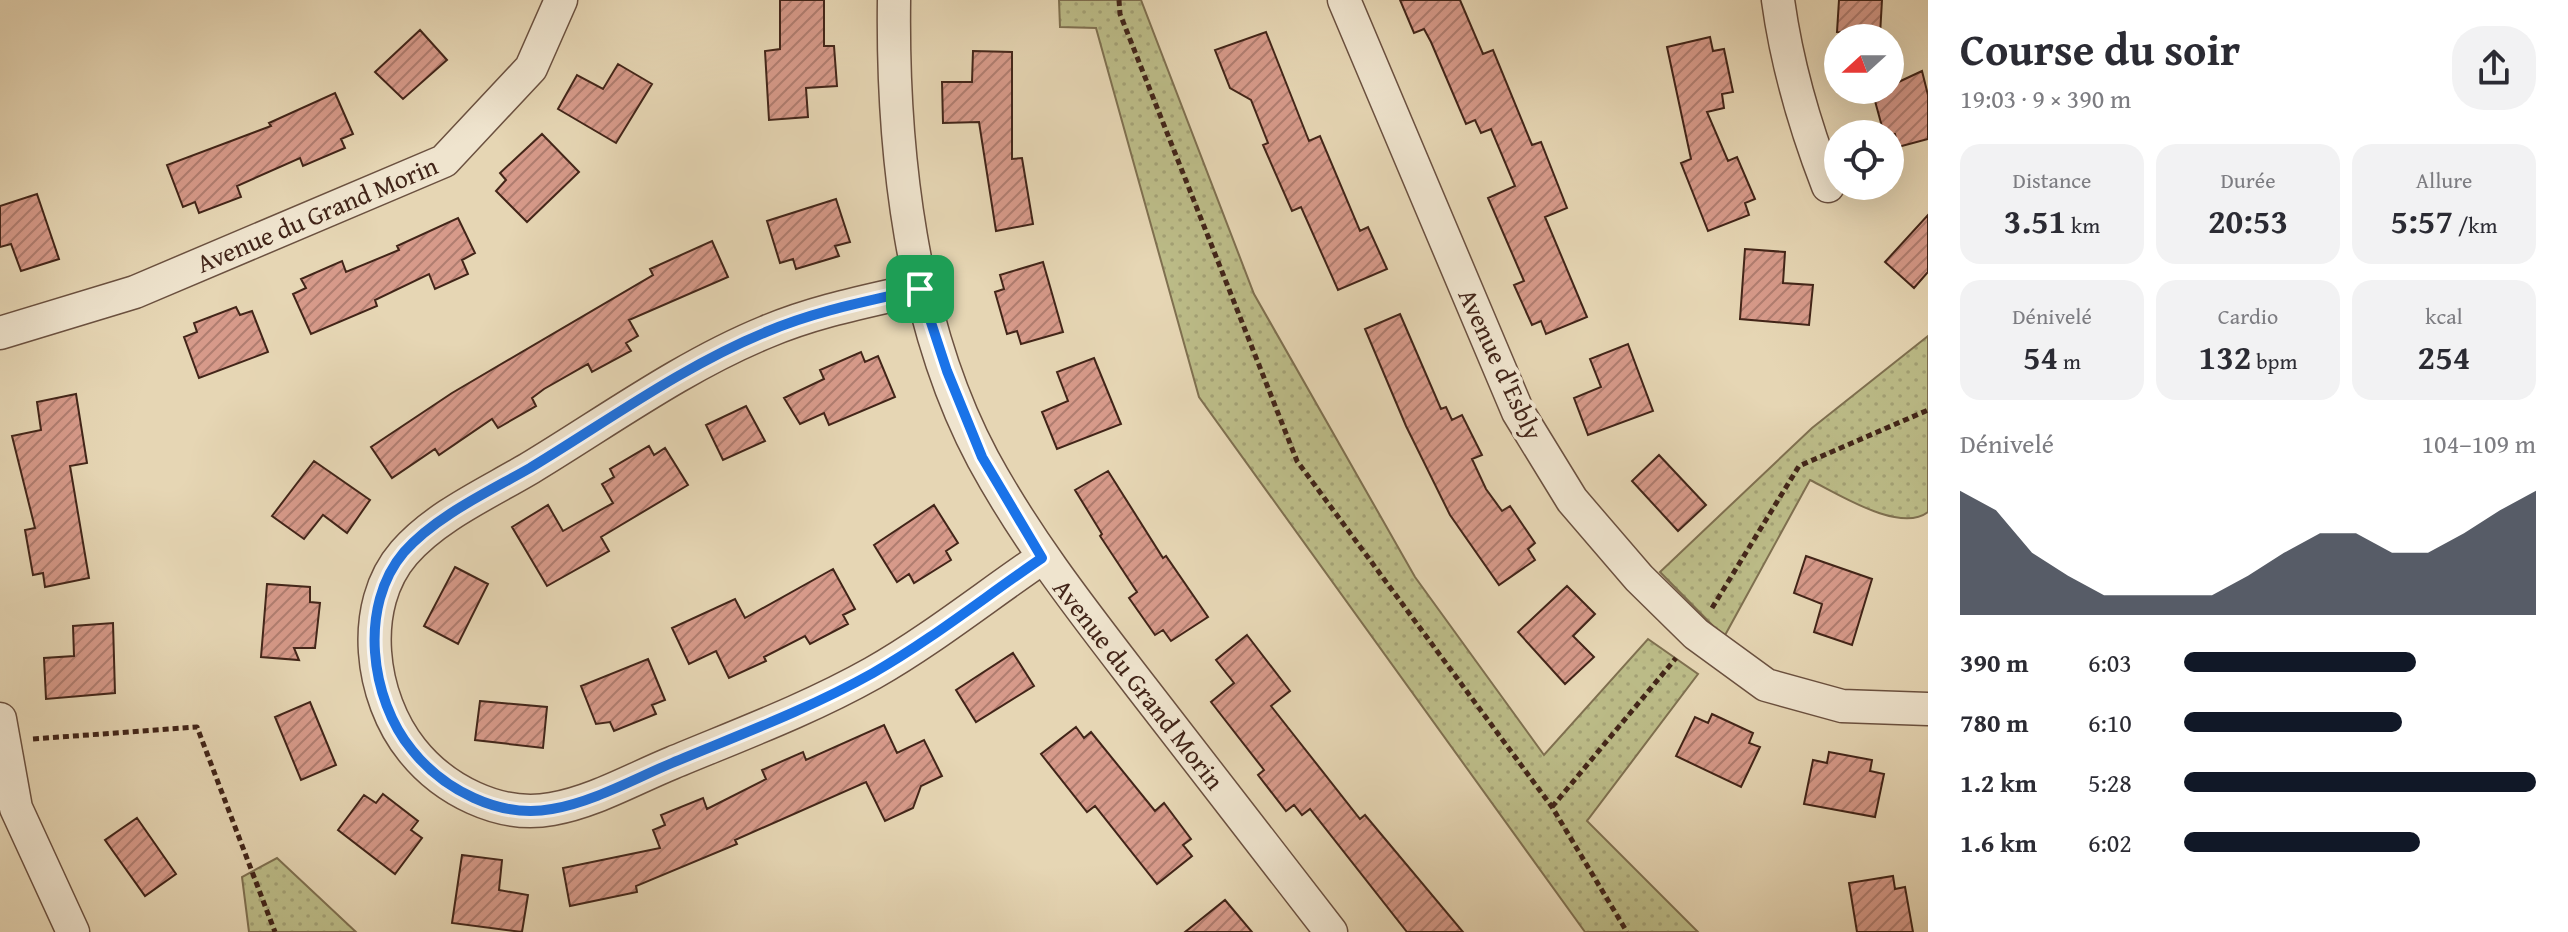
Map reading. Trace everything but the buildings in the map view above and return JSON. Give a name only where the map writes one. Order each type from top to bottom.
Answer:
[{"type":"street","name":"Avenue du Grand Morin","points":[[0,333],[135,292],[444,161],[531,68],[561,0]]},
{"type":"street","name":"Avenue du Grand Morin","points":[[894,0],[901,156],[920,289],[947,371],[982,457],[1042,558],[1331,932]]},
{"type":"street","name":"Avenue d'Esbly","points":[[1344,0],[1518,412],[1572,500],[1639,578],[1696,634],[1766,685],[1842,706],[1928,709]]},
{"type":"street","points":[[1778,0],[1790,77],[1824,175]]},
{"type":"street","points":[[920,289],[827,311],[766,332],[698,367],[447,517],[403,553],[381,593],[375,643],[380,688],[396,730],[427,768],[465,795],[505,808],[549,810],[586,799],[778,719],[861,679],[1042,558]]},
{"type":"street","points":[[2,730],[16,808],[73,932]]},
{"type":"path","points":[[1119,0],[1120,14],[1297,461],[1552,807],[1627,932]]},
{"type":"path","points":[[1552,807],[1696,634],[1799,466],[1928,410]]},
{"type":"path","points":[[2,730],[197,727],[275,932]]},
{"type":"green space","points":[[1059,0],[1141,0],[1254,294],[1415,577],[1544,755],[1648,639],[1698,674],[1587,821],[1698,932],[1585,932],[1199,397],[1096,28],[1060,27]]},
{"type":"green space","points":[[1928,336],[1928,512],[1902,518],[1885,515],[1810,480],[1724,637],[1660,572],[1812,428]]},
{"type":"green space","points":[[277,858],[356,932],[249,932],[242,877]]},
{"type":"route","points":[[920,289],[947,371],[982,457],[1042,558],[874,672],[793,713],[586,799],[549,810],[505,808],[465,795],[427,768],[396,730],[380,688],[375,643],[381,593],[403,553],[447,517],[698,367],[766,332],[827,311],[920,289]]}]
